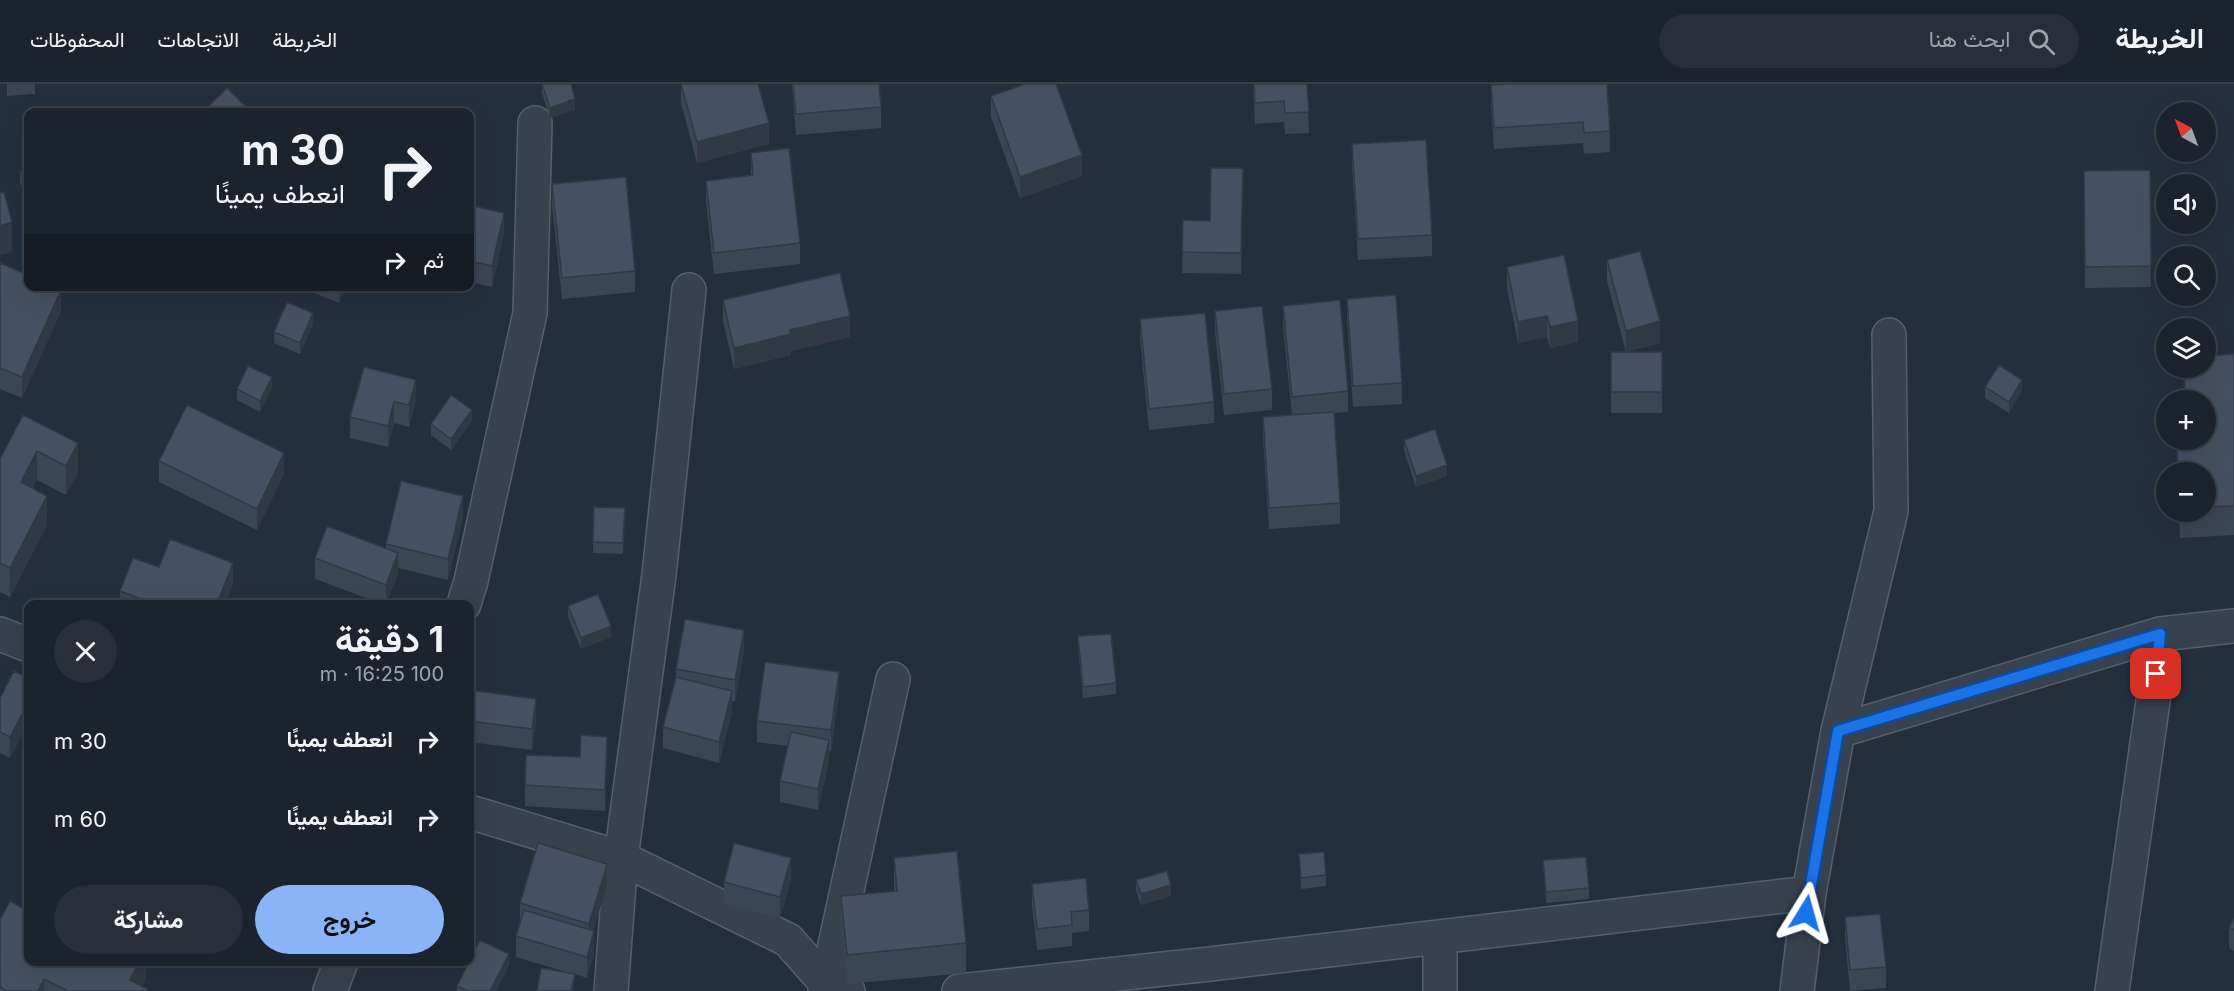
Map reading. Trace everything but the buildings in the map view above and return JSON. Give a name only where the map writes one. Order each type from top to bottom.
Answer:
[{"type":"street","points":[[465,600],[530,313],[535,123]]},
{"type":"street","points":[[611,991],[621,858],[659,575],[689,290]]},
{"type":"street","points":[[1797,991],[1809,893],[1838,731],[1891,511],[1889,336]]},
{"type":"street","points":[[1838,731],[2160,634],[2234,626]]},
{"type":"street","points":[[0,634],[24,643]]},
{"type":"street","points":[[2112,991],[2154,694],[2160,634]]},
{"type":"street","points":[[833,989],[893,679]]},
{"type":"street","points":[[474,813],[621,858],[788,940],[833,989]]},
{"type":"street","points":[[959,991],[1178,979],[1440,937],[1809,893]]},
{"type":"street","points":[[1440,937],[1440,991]]},
{"type":"street","points":[[330,991],[339,966]]},
{"type":"route","points":[[1806,913],[1838,731],[2160,634],[2156,674]]}]
